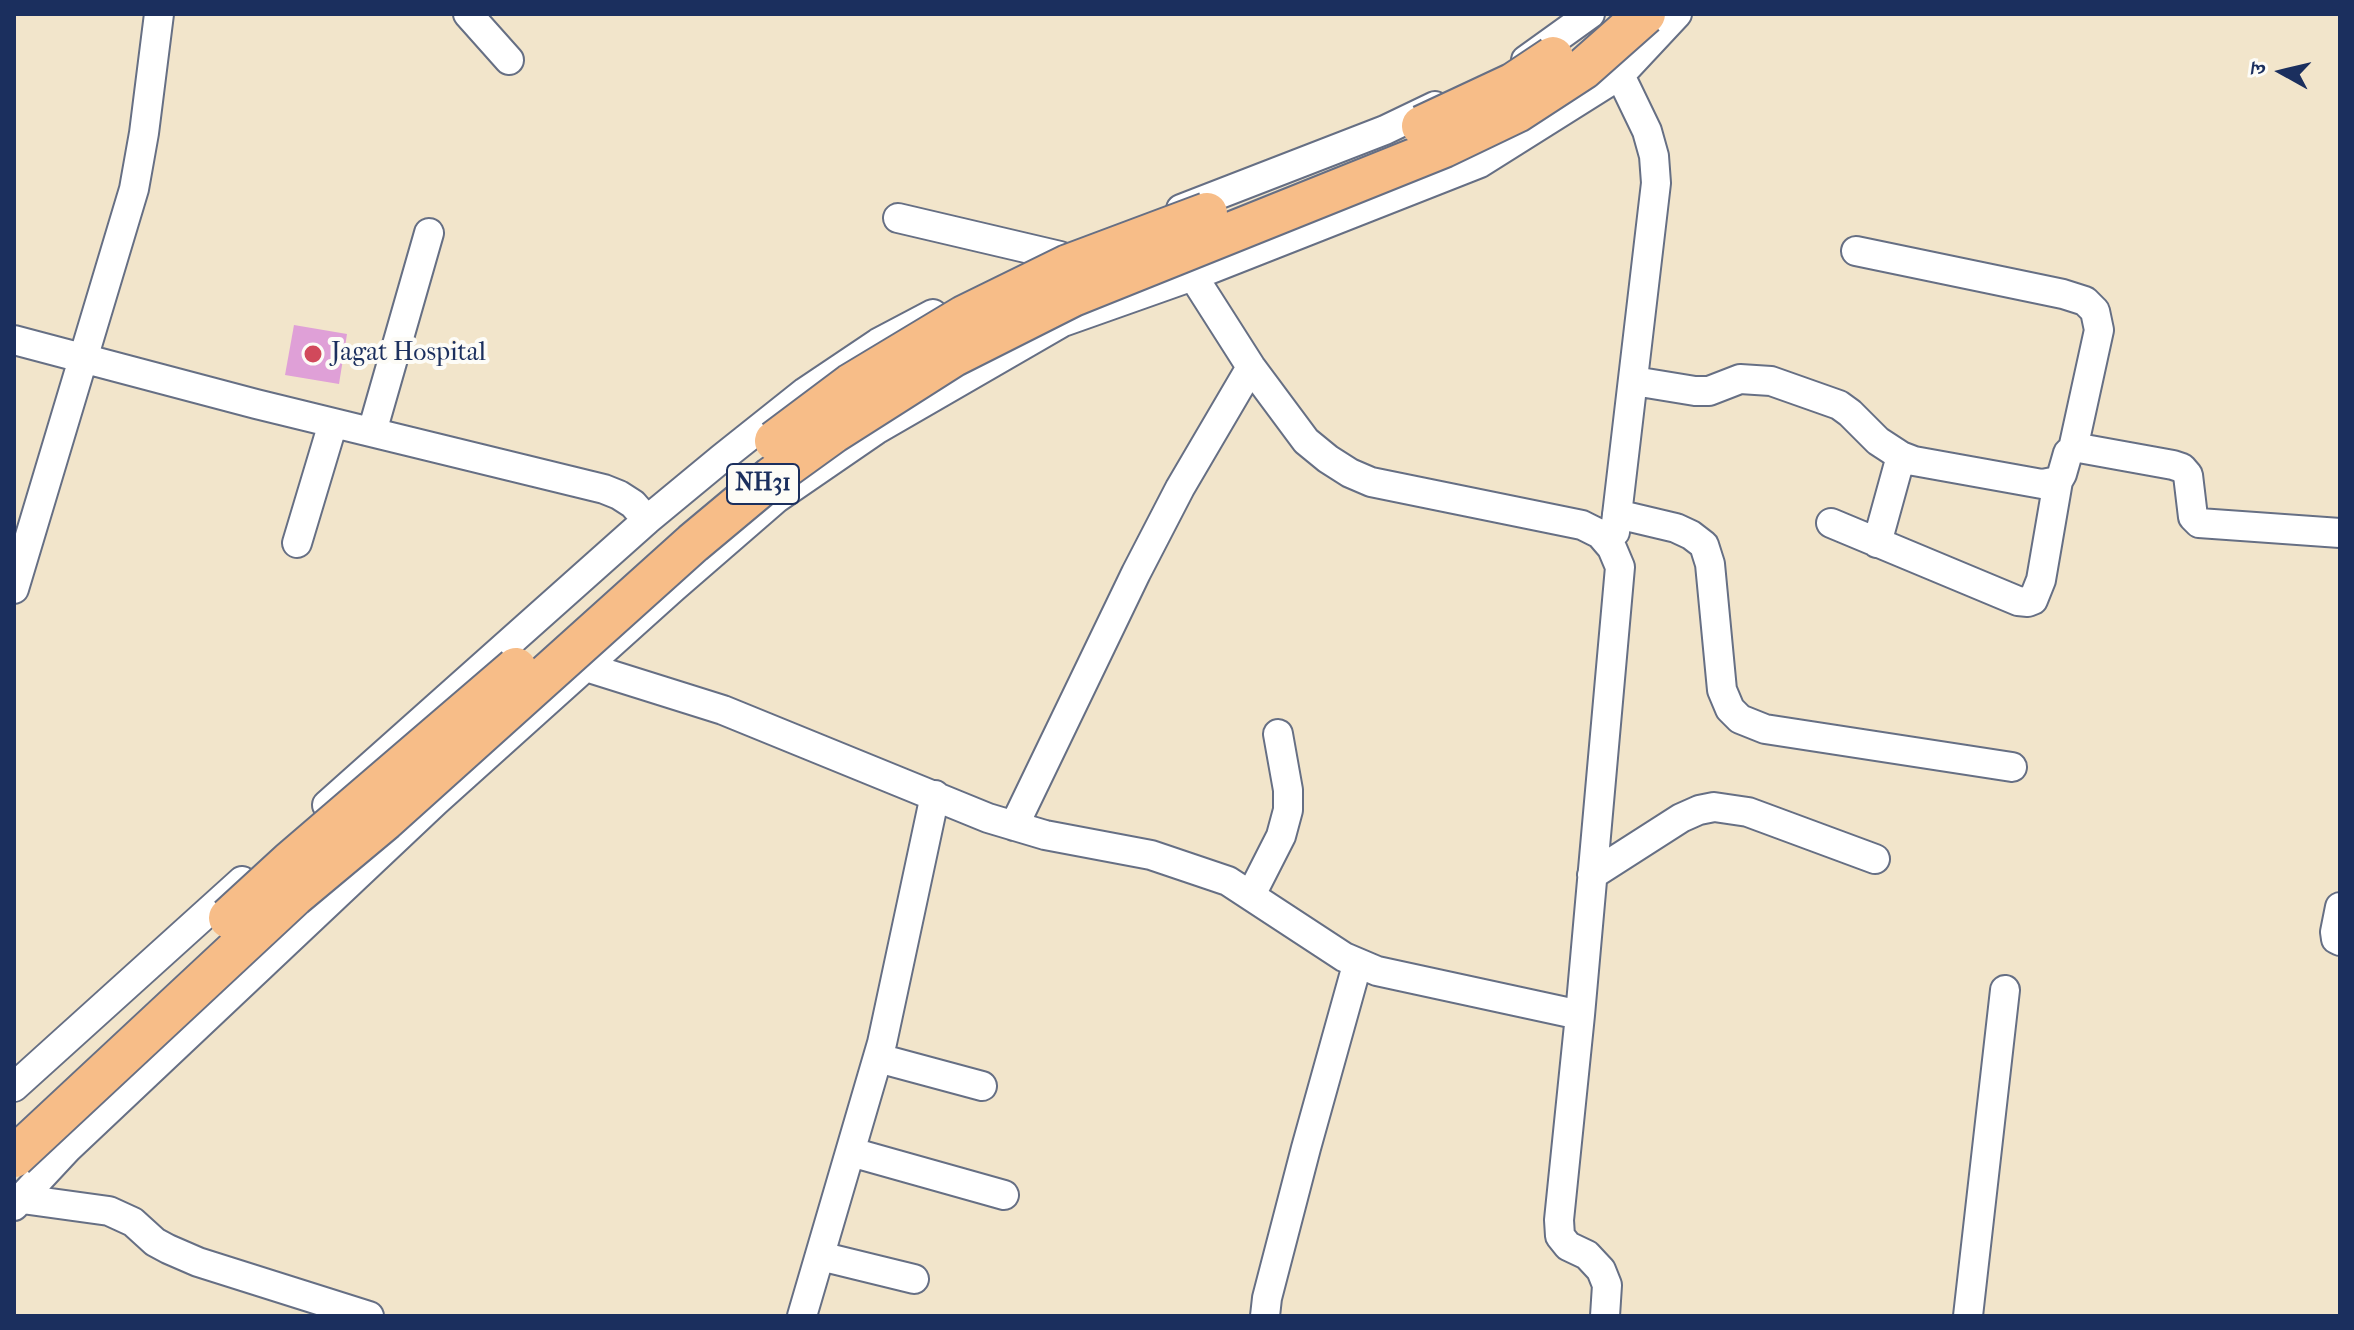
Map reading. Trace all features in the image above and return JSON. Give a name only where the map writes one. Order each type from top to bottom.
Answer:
[{"type":"highway","name":"NH31","points":[[14,1121],[69,1066],[290,862],[517,666],[662,534],[744,464],[851,384],[964,316],[1068,265],[1339,164],[1514,83],[1612,14]]},
{"type":"highway","name":"NH31","points":[[14,1157],[294,896],[397,810],[693,543],[772,477],[833,433],[954,356],[1073,296],[1444,147],[1517,112],[1583,69],[1645,14]]},
{"type":"street","points":[[14,589],[134,189],[159,14]]},
{"type":"street","points":[[468,14],[509,60]]},
{"type":"street","points":[[14,1087],[647,520],[805,392],[878,343],[945,308],[1060,256],[1385,130],[1516,66],[1590,14]]},
{"type":"street","points":[[18,1202],[68,1148],[436,801],[777,498],[876,430],[1063,322],[1193,276],[1480,163],[1620,75],[1677,14]]},
{"type":"street","points":[[1612,548],[1656,183],[1654,156],[1647,131],[1620,75]]},
{"type":"street","points":[[898,218],[1060,256]]},
{"type":"street","points":[[1148,222],[1193,276],[1251,367],[1306,441],[1350,473],[1371,482],[1582,525],[1600,534],[1612,548],[1620,567],[1559,1220],[1560,1236],[1568,1246],[1587,1255],[1601,1270],[1607,1285],[1605,1316]]},
{"type":"street","points":[[372,432],[429,233]]},
{"type":"street","points":[[1831,523],[2018,601],[2033,600],[2041,580],[2058,481],[2068,453],[2073,449],[2099,330],[2095,311],[2085,301],[1856,251]]},
{"type":"street","points":[[14,340],[604,489],[633,504],[647,520]]},
{"type":"street","points":[[1014,826],[1136,573],[1180,488],[1251,367]]},
{"type":"street","points":[[1634,381],[1695,391],[1709,391],[1740,379],[1771,381],[1839,405],[1878,441],[1914,461],[2042,484],[2058,481]]},
{"type":"street","points":[[297,543],[333,423]]},
{"type":"street","points":[[2073,449],[2182,468],[2188,475],[2193,517],[2199,523],[2340,533]]},
{"type":"street","points":[[1877,543],[1901,456]]},
{"type":"street","points":[[1617,514],[1676,528],[1704,545],[1710,564],[1722,690],[1730,709],[1740,719],[1765,729],[2012,767]]},
{"type":"street","points":[[586,667],[723,710],[988,818],[1045,835],[1176,862],[1228,881],[1357,965],[1580,1015]]},
{"type":"street","points":[[1251,895],[1281,836],[1288,810],[1288,790],[1278,734]]},
{"type":"street","points":[[802,1316],[878,1058],[935,795]]},
{"type":"street","points":[[1592,875],[1681,818],[1714,807],[1748,812],[1875,859]]},
{"type":"street","points":[[2340,907],[2335,932],[2336,939],[2340,941]]},
{"type":"street","points":[[1265,1316],[1302,1163],[1357,965]]},
{"type":"street","points":[[1968,1316],[2005,990]]},
{"type":"street","points":[[878,1058],[982,1086]]},
{"type":"street","points":[[851,1152],[1004,1195]]},
{"type":"street","points":[[18,1202],[109,1211],[133,1222],[155,1242],[198,1262],[369,1316]]},
{"type":"street","points":[[820,1256],[914,1279]]},
{"type":"building","points":[[294,325],[347,334],[339,384],[285,375]]},
{"type":"place","name":"Jagat Hospital","points":[[313,354]]}]
